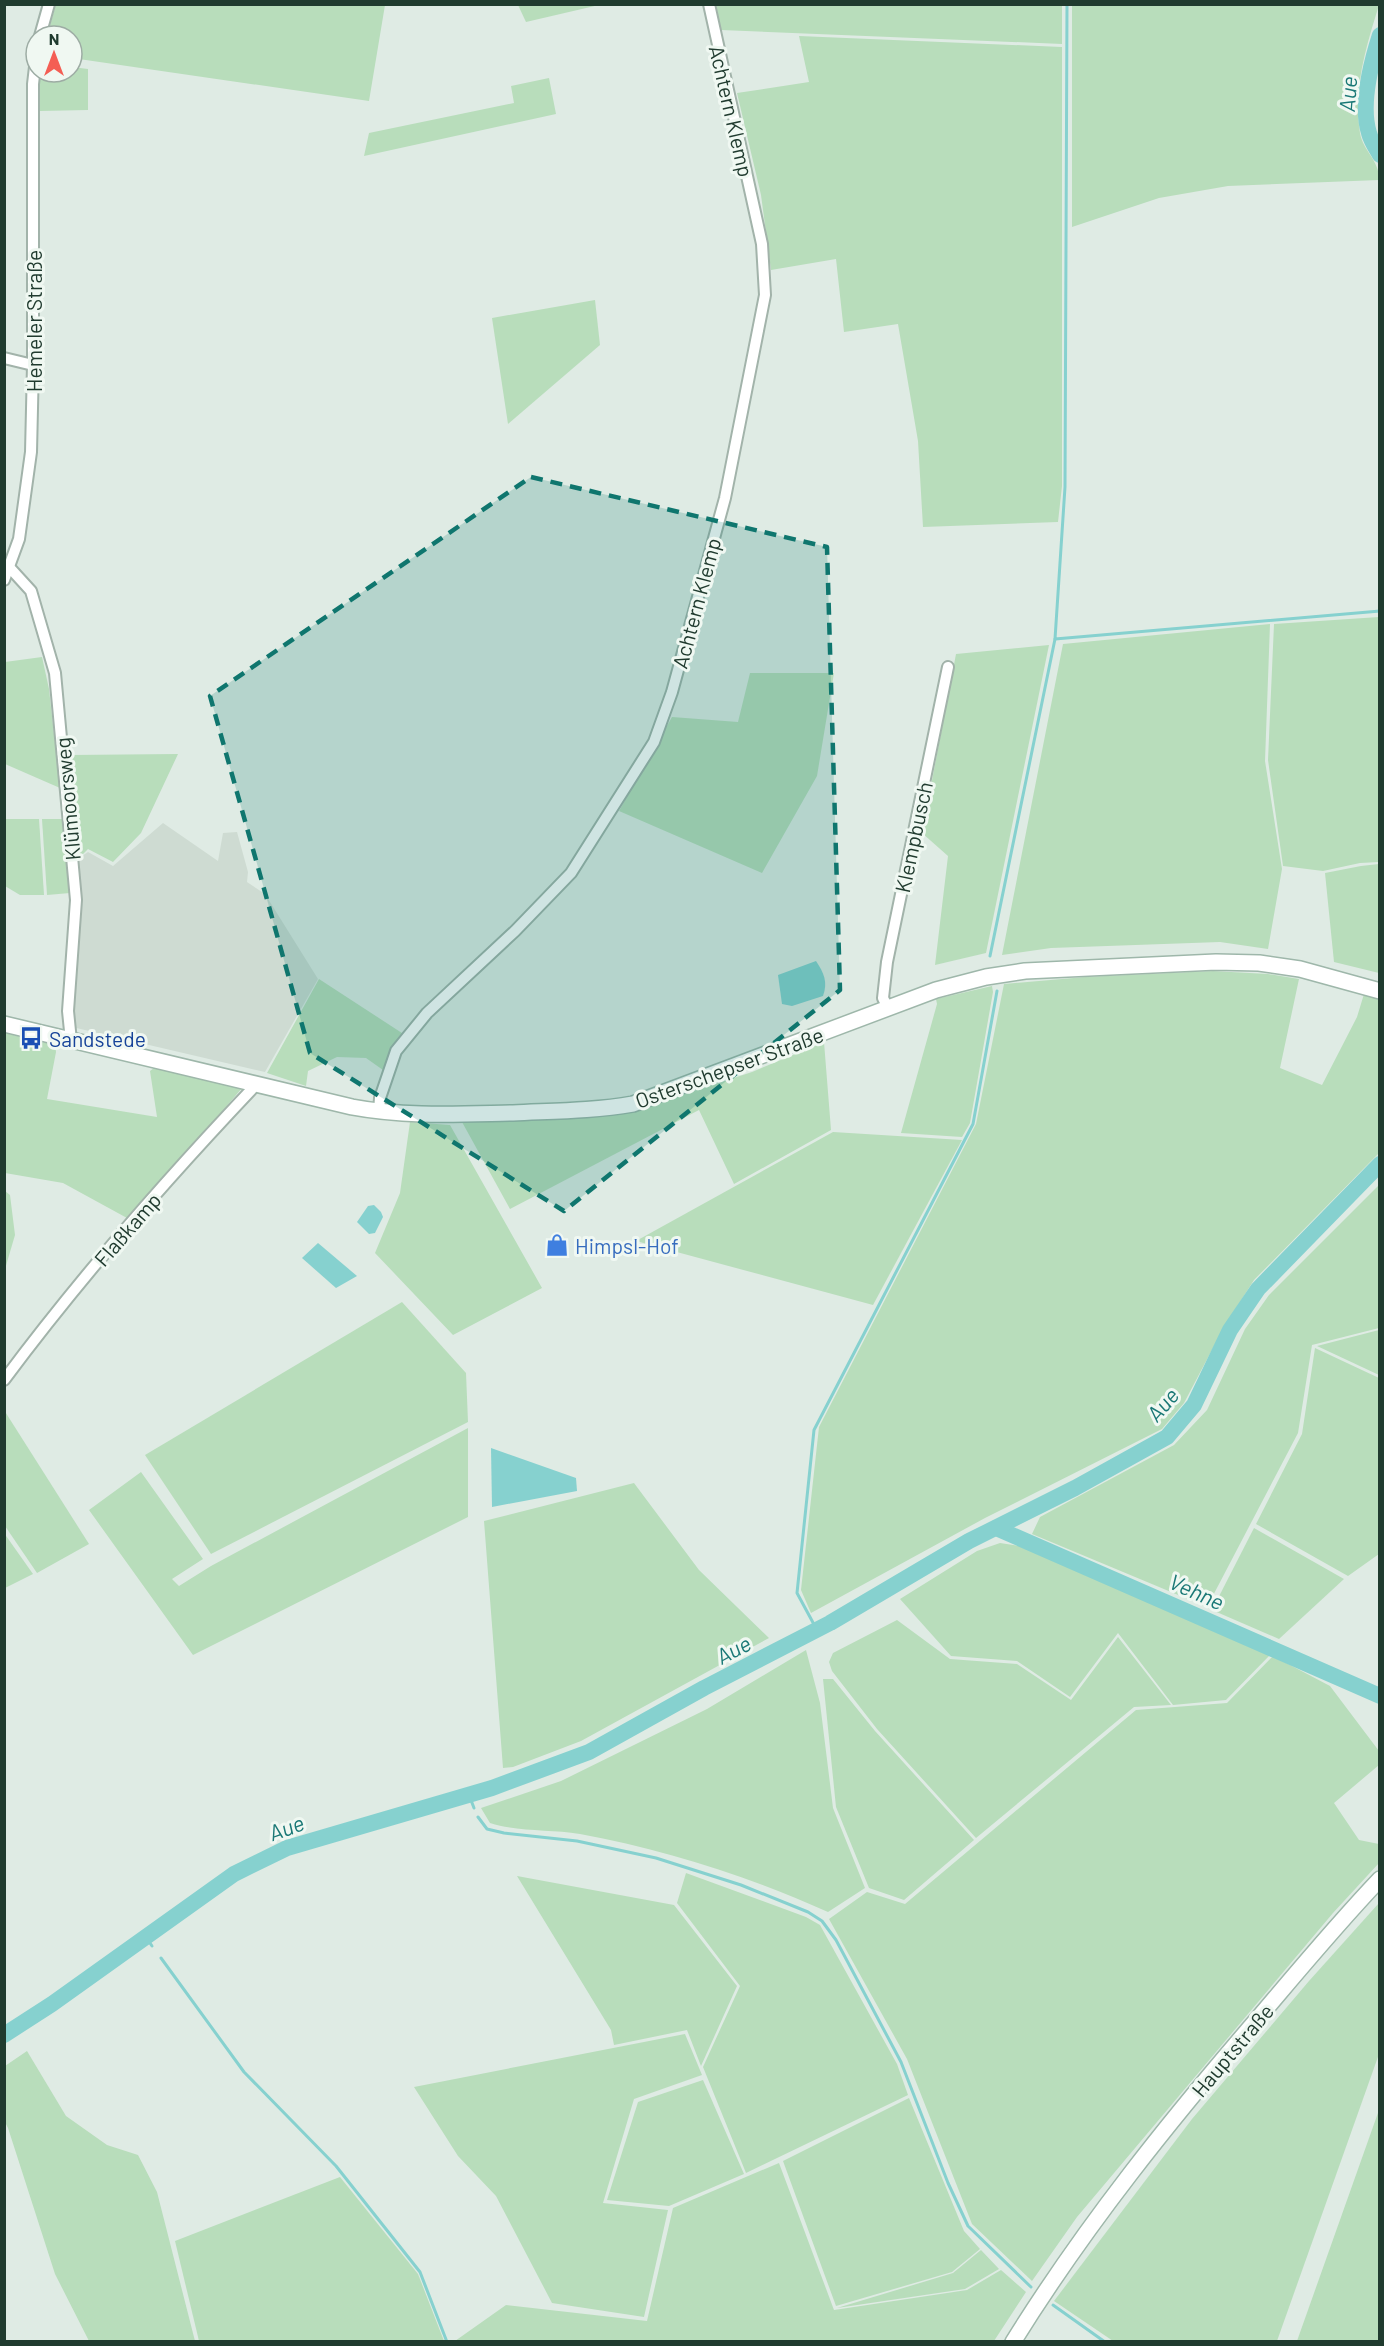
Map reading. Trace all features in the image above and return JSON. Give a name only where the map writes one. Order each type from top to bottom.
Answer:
[{"type":"main road","name":"Osterschepser Straße","points":[[4,1024],[352,1107],[450,1115],[581,1111],[633,1104],[936,990],[986,977],[1015,973],[1216,962],[1259,963],[1300,969],[1380,991]]},
{"type":"main road","name":"Hauptstraße","points":[[1013,2342],[1091,2226],[1216,2067],[1380,1879]]},
{"type":"street","points":[[43,24],[49,4]]},
{"type":"street","name":"Achtern Klemp","points":[[379,1111],[380,1098],[396,1051],[427,1012],[515,932],[571,873],[654,742],[672,692],[725,498],[765,295],[762,244],[709,4]]},
{"type":"street","name":"Hemeler Straße","points":[[4,580],[19,539],[31,452],[33,84]]},
{"type":"street","points":[[4,358],[33,365]]},
{"type":"street","name":"Klümoorsweg","points":[[10,568],[31,591],[55,673],[76,900],[68,1011],[71,1041]]},
{"type":"street","name":"Klempbusch","points":[[888,1008],[884,998],[887,962],[948,667]]},
{"type":"street","name":"Flaßkamp","points":[[4,1380],[46,1323],[140,1213],[252,1089],[254,1083]]},
{"type":"highlighted area","points":[[531,477],[827,547],[840,990],[564,1211],[310,1053],[210,696]]},
{"type":"shaded area","points":[[163,823],[218,861],[223,833],[237,832],[248,872],[247,882],[265,894],[318,979],[265,1072],[72,1027],[78,936],[79,858],[88,852],[113,866]]},
{"type":"green space","points":[[56,4],[385,4],[369,101],[84,60],[84,24],[50,24]]},
{"type":"green space","points":[[518,5],[599,5],[526,22]]},
{"type":"green space","points":[[716,5],[1062,5],[1062,44],[721,30]]},
{"type":"green space","points":[[1072,5],[1379,5],[1365,52],[1358,116],[1360,133],[1377,167],[1379,180],[1228,186],[1159,198],[1072,227]]},
{"type":"green space","points":[[799,36],[1062,47],[1062,486],[1058,522],[923,527],[918,441],[898,324],[844,332],[836,259],[771,270],[761,195],[737,93],[809,82]]},
{"type":"green space","points":[[84,68],[88,69],[88,110],[40,111],[40,84],[84,84]]},
{"type":"green space","points":[[549,78],[556,114],[364,156],[369,133],[514,103],[511,86]]},
{"type":"green space","points":[[595,300],[600,345],[508,424],[492,318]]},
{"type":"green space","points":[[1379,617],[1379,862],[1360,863],[1323,871],[1283,866],[1268,760],[1274,624]]},
{"type":"green space","points":[[1270,624],[1265,761],[1282,869],[1268,949],[1220,942],[1051,948],[1002,955],[1063,644]]},
{"type":"green space","points":[[1049,645],[986,953],[935,965],[948,856],[922,833],[956,654]]},
{"type":"green space","points":[[42,657],[49,689],[60,788],[5,764],[5,662]]},
{"type":"green space","points":[[750,673],[834,673],[817,776],[762,873],[619,811],[672,717],[738,722]]},
{"type":"green space","points":[[178,754],[141,833],[113,862],[88,849],[79,858],[70,755]]},
{"type":"green space","points":[[5,819],[39,819],[44,895],[20,895],[5,886]]},
{"type":"green space","points":[[42,819],[63,819],[70,893],[47,895]]},
{"type":"green space","points":[[1380,864],[1379,973],[1334,962],[1325,873]]},
{"type":"green space","points":[[1213,971],[1268,974],[1299,979],[1280,1068],[1322,1085],[1357,1017],[1364,994],[1379,1000],[1379,1153],[1254,1280],[1224,1327],[1184,1403],[1162,1429],[985,1518],[811,1613],[801,1590],[819,1427],[976,1124],[1004,984],[1085,977]]},
{"type":"green space","points":[[319,979],[405,1035],[393,1050],[383,1070],[366,1058],[337,1057],[308,1071],[306,1086],[267,1073]]},
{"type":"green space","points":[[992,986],[993,992],[970,1123],[962,1137],[901,1133],[937,1004],[936,999]]},
{"type":"green space","points":[[5,1033],[55,1045],[56,1052],[47,1099],[157,1117],[150,1071],[154,1068],[242,1088],[168,1175],[127,1218],[63,1183],[5,1173]]},
{"type":"green space","points":[[824,1042],[831,1130],[734,1184],[699,1110],[510,1209],[462,1122],[583,1117],[651,1105],[752,1072]]},
{"type":"green space","points":[[410,1122],[450,1125],[542,1288],[453,1335],[375,1253],[400,1193]]},
{"type":"green space","points":[[833,1132],[962,1140],[873,1305],[636,1241]]},
{"type":"green space","points":[[1379,1185],[1379,1328],[1312,1345],[1298,1433],[1207,1607],[1032,1534],[1040,1517],[1174,1445],[1207,1410],[1245,1329],[1269,1295]]},
{"type":"green space","points":[[5,1191],[10,1195],[15,1235],[5,1269]]},
{"type":"green space","points":[[402,1302],[466,1373],[468,1422],[211,1554],[145,1455]]},
{"type":"green space","points":[[1379,1330],[1379,1375],[1317,1346]]},
{"type":"green space","points":[[1315,1348],[1379,1378],[1379,1554],[1348,1576],[1256,1524],[1302,1434]]},
{"type":"green space","points":[[4,1410],[89,1544],[37,1573],[5,1526]]},
{"type":"green space","points":[[468,1428],[468,1517],[193,1655],[89,1510],[141,1472],[203,1559],[172,1579],[179,1586],[211,1566]]},
{"type":"green space","points":[[634,1483],[699,1570],[769,1638],[581,1741],[513,1767],[503,1768],[484,1521]]},
{"type":"green space","points":[[1254,1528],[1344,1579],[1279,1639],[1212,1610]]},
{"type":"green space","points":[[4,1533],[33,1574],[5,1588],[4,1588]]},
{"type":"green space","points":[[1000,1543],[1026,1547],[1270,1655],[1226,1700],[1173,1705],[1118,1633],[1070,1697],[1017,1661],[951,1656],[900,1599],[977,1551]]},
{"type":"green space","points":[[897,1620],[950,1659],[1017,1664],[1071,1700],[1118,1637],[1171,1705],[1134,1707],[976,1838],[877,1729],[832,1671],[829,1662],[833,1653]]},
{"type":"green space","points":[[806,1650],[820,1703],[833,1808],[865,1888],[828,1912],[738,1876],[675,1856],[569,1832],[512,1828],[490,1823],[481,1808],[561,1781],[707,1709]]},
{"type":"green space","points":[[1273,1656],[1330,1686],[1379,1751],[1379,1765],[1334,1803],[1359,1840],[1379,1844],[1379,1863],[1333,1913],[1077,2217],[1032,2281],[972,2224],[907,2059],[829,1919],[867,1892],[905,1904],[1136,1710],[1227,1703]]},
{"type":"green space","points":[[823,1679],[833,1679],[875,1731],[974,1840],[904,1900],[869,1888],[836,1807]]},
{"type":"green space","points":[[686,1873],[806,1917],[820,1925],[897,2064],[908,2095],[746,2173],[703,2067],[740,1986],[677,1903]]},
{"type":"green space","points":[[517,1876],[674,1905],[737,1986],[701,2066],[687,2030],[614,2045],[611,2030]]},
{"type":"green space","points":[[1379,1903],[1379,2054],[1277,2341],[1113,2341],[1054,2301],[1192,2119],[1309,1981]]},
{"type":"green space","points":[[685,2034],[702,2075],[634,2099],[603,2203],[668,2210],[644,2317],[552,2303],[496,2196],[458,2156],[414,2087]]},
{"type":"green space","points":[[27,2051],[66,2116],[107,2145],[138,2155],[157,2192],[195,2341],[89,2341],[55,2274],[5,2122],[5,2066]]},
{"type":"green space","points":[[703,2080],[744,2174],[669,2206],[607,2200],[638,2102]]},
{"type":"green space","points":[[909,2098],[964,2231],[980,2249],[952,2272],[836,2306],[783,2161]]},
{"type":"green space","points":[[1379,2110],[1379,2341],[1297,2341]]},
{"type":"green space","points":[[779,2163],[834,2310],[967,2290],[1001,2270],[1026,2292],[994,2341],[455,2341],[506,2305],[647,2321],[673,2208]]},
{"type":"green space","points":[[340,2177],[418,2274],[444,2341],[199,2341],[175,2241]]},
{"type":"green space","points":[[981,2250],[999,2269],[965,2289],[837,2308],[953,2273]]},
{"type":"water","points":[[816,961],[824,978],[823,996],[792,1006],[782,1004],[778,975]]},
{"type":"water","points":[[374,1205],[383,1217],[375,1233],[369,1234],[357,1222],[368,1206]]},
{"type":"water","points":[[318,1243],[357,1276],[336,1288],[302,1258]]},
{"type":"water","points":[[491,1448],[576,1478],[577,1491],[492,1507]]},
{"type":"waterway","points":[[1067,4],[1065,487],[1055,639],[1380,611]]},
{"type":"waterway","name":"Aue","points":[[1380,35],[1370,71],[1366,97],[1370,136],[1380,155]]},
{"type":"waterway","points":[[990,956],[1055,639]]},
{"type":"waterway","points":[[817,1630],[797,1593],[814,1430],[973,1124],[997,991]]},
{"type":"waterway","name":"Aue","points":[[4,2035],[52,2004],[234,1874],[287,1848],[492,1788],[589,1752],[704,1688],[830,1623],[969,1541],[1075,1488],[1167,1437],[1194,1405],[1230,1330],[1258,1289],[1380,1164]]},
{"type":"waterway","name":"Vehne","points":[[996,1528],[1380,1696]]},
{"type":"waterway","points":[[469,1795],[474,1808]]},
{"type":"waterway","points":[[478,1817],[487,1829],[504,1833],[577,1841],[656,1858],[741,1885],[808,1912],[822,1921],[836,1940],[901,2062],[948,2183],[968,2226],[1031,2287]]},
{"type":"waterway","points":[[146,1937],[152,1946]]},
{"type":"waterway","points":[[161,1958],[244,2072],[336,2166],[420,2272],[447,2342]]},
{"type":"waterway","points":[[1053,2305],[1105,2342]]},
{"type":"place","name":"Sandstede","points":[[31,1038]]},
{"type":"place","name":"Himpsl-Hof","points":[[557,1245]]}]
